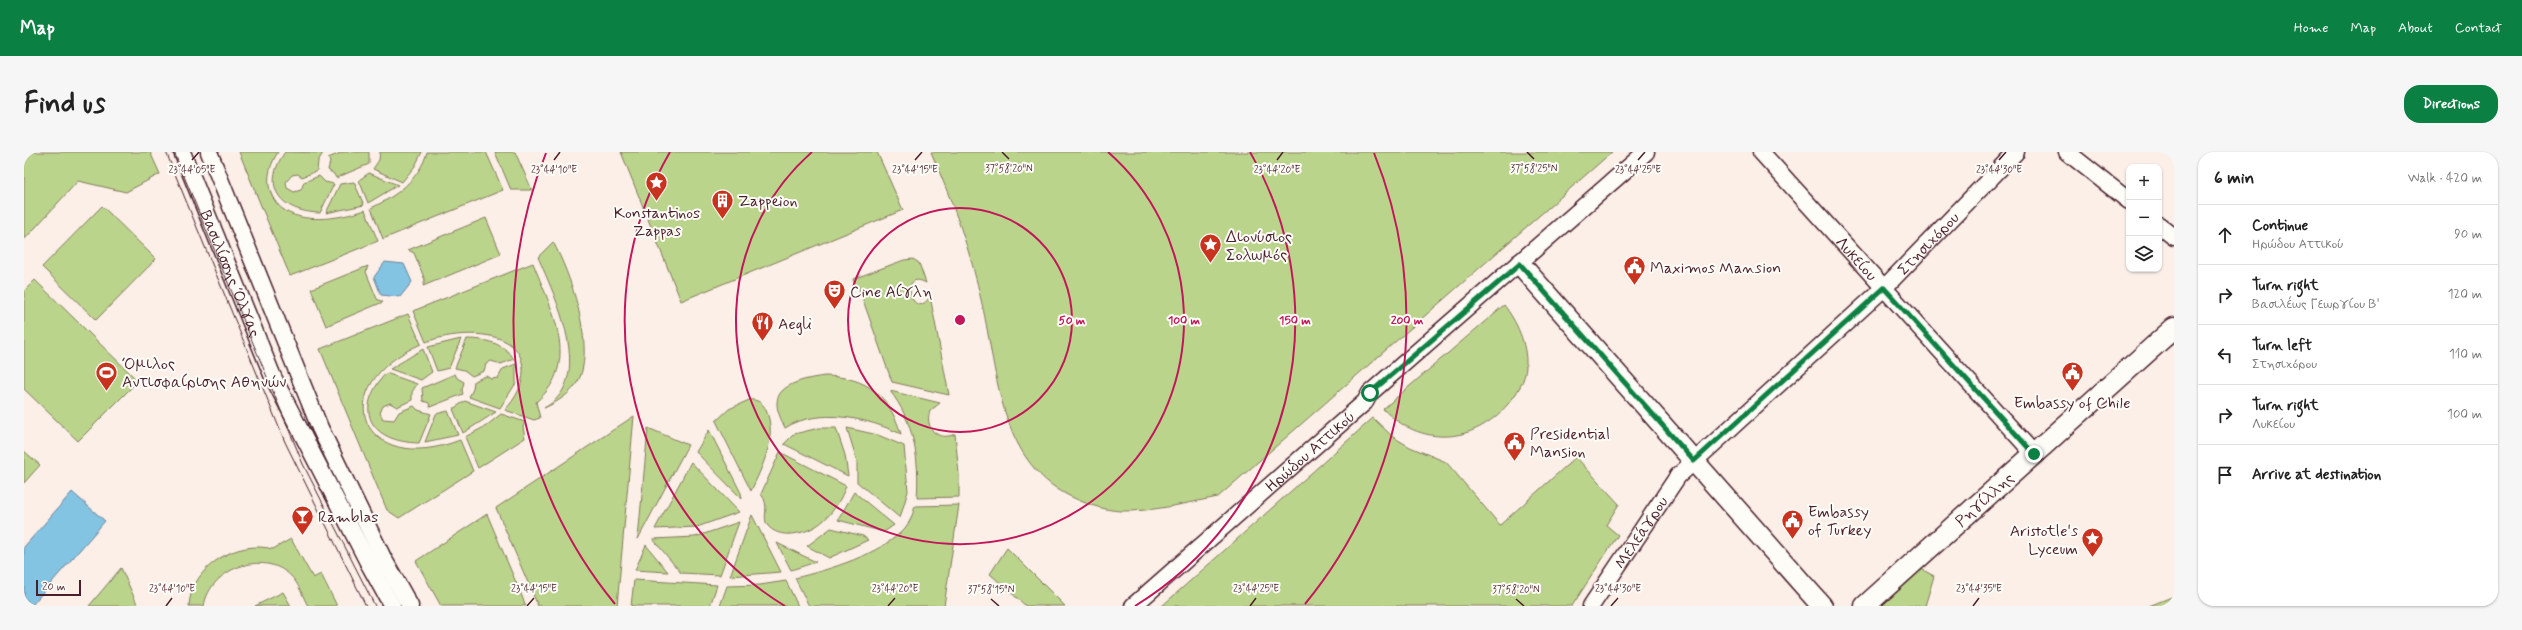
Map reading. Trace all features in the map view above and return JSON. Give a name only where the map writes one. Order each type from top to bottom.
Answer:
[{"type":"street","name":"Βασιλίσσης Όλγας","points":[[182,152],[274,377],[370,566],[392,606]]},
{"type":"street","name":"Βασιλίσσης Όλγας","points":[[209,152],[320,428],[383,558],[410,606]]},
{"type":"street","name":"Ηρώδου Αττικού","points":[[1133,606],[1365,402],[1370,393],[1520,264],[1646,152]]},
{"type":"street","name":"Λυκείου","points":[[1761,152],[2034,454]]},
{"type":"street","name":"Στησιχόρου","points":[[1694,461],[1884,288],[2016,152]]},
{"type":"street","points":[[2067,152],[2128,200]]},
{"type":"street","points":[[2162,227],[2174,237]]},
{"type":"street","points":[[1520,264],[1822,606]]},
{"type":"street","name":"Ρηγίλλης","points":[[1865,606],[2174,328]]},
{"type":"street","name":"Μελεάγρου","points":[[1590,606],[1678,476],[1694,461]]},
{"type":"green space","points":[[24,152],[150,152],[160,174],[126,192],[78,181],[24,240]]},
{"type":"green space","points":[[239,152],[278,152],[270,170],[269,185],[276,202],[286,211],[298,216],[326,218],[340,217],[365,210],[378,241],[290,276]]},
{"type":"green space","points":[[285,152],[323,153],[318,161],[317,171],[302,177],[298,174],[292,175],[286,182],[287,188],[294,192],[301,190],[304,182],[319,176],[325,182],[334,184],[320,213],[306,212],[295,208],[285,202],[278,195],[274,176]]},
{"type":"green space","points":[[343,152],[369,152],[369,164],[336,178],[334,174],[328,170],[330,162],[328,158]]},
{"type":"green space","points":[[380,152],[422,152],[415,166],[402,182],[373,169],[379,160]]},
{"type":"green space","points":[[427,152],[486,152],[503,190],[383,239],[371,208],[397,193],[413,179],[424,162]]},
{"type":"green space","points":[[495,152],[515,152],[532,190],[511,190]]},
{"type":"green space","points":[[621,152],[877,152],[903,210],[681,301]]},
{"type":"green space","points":[[931,152],[1612,152],[1218,497],[1157,509],[1120,511],[1086,503],[1076,499],[1051,484],[1031,464],[1017,441],[1006,415],[998,388],[978,284],[967,246]]},
{"type":"green space","points":[[369,173],[398,185],[368,203],[359,180]]},
{"type":"green space","points":[[354,182],[364,205],[326,213],[340,184]]},
{"type":"green space","points":[[102,206],[156,259],[96,320],[42,267]]},
{"type":"green space","points":[[486,218],[501,254],[423,286],[425,280],[414,253],[408,250]]},
{"type":"green space","points":[[553,242],[560,255],[573,289],[578,308],[582,327],[584,362],[580,377],[570,392],[560,400],[544,408],[560,395],[568,378],[570,358],[567,336],[561,314],[538,257]]},
{"type":"green space","points":[[913,259],[919,263],[926,283],[917,280],[912,282],[910,288],[911,295],[914,301],[918,304],[924,303],[930,296],[949,395],[892,382],[858,286],[855,287],[853,279],[904,260]]},
{"type":"green space","points":[[533,263],[554,317],[560,353],[557,370],[550,387],[536,402],[540,418],[534,420],[505,410],[518,392],[523,377],[520,356],[512,346],[500,339],[485,335],[469,334],[453,335],[426,342],[413,311]]},
{"type":"green space","points":[[368,266],[366,272],[377,299],[383,302],[326,326],[311,289]]},
{"type":"green space","points":[[35,280],[138,381],[78,441],[24,389],[24,291]]},
{"type":"green space","points":[[1504,305],[1517,326],[1523,342],[1526,358],[1526,371],[1520,387],[1514,396],[1494,418],[1463,434],[1447,436],[1430,435],[1414,430],[1398,421],[1383,409]]},
{"type":"green space","points":[[408,314],[421,344],[391,362],[372,382],[364,403],[367,422],[379,438],[399,447],[426,449],[460,440],[473,471],[399,518],[387,510],[320,349]]},
{"type":"green space","points":[[461,339],[449,368],[437,371],[428,347]]},
{"type":"green space","points":[[467,339],[494,343],[505,349],[514,359],[501,364],[491,361],[486,364],[484,371],[472,376],[464,370],[455,368]]},
{"type":"green space","points":[[423,349],[432,372],[421,380],[390,369]]},
{"type":"green space","points":[[516,364],[516,383],[500,408],[469,397],[473,389],[474,381],[486,376],[491,379],[498,378],[503,369]]},
{"type":"green space","points":[[386,373],[417,384],[412,392],[412,400],[397,407],[390,403],[383,406],[380,413],[383,419],[394,420],[399,412],[414,406],[418,410],[431,414],[419,443],[402,441],[389,437],[378,430],[372,422],[369,412],[370,400],[376,387]]},
{"type":"green space","points":[[455,374],[457,378],[464,382],[462,390],[463,394],[430,407],[429,403],[423,401],[422,388]]},
{"type":"green space","points":[[825,376],[840,377],[852,380],[864,384],[874,390],[890,408],[901,434],[874,423],[843,417],[828,416],[812,418],[785,428],[777,407],[778,397],[782,391],[788,386],[803,380]]},
{"type":"green space","points":[[890,391],[940,403],[930,411],[929,423],[934,432],[938,435],[949,436],[955,434],[959,474],[959,497],[917,498],[918,484],[914,442],[905,415]]},
{"type":"green space","points":[[749,400],[761,403],[765,408],[769,420],[770,431],[764,462],[751,491],[716,421],[729,409]]},
{"type":"green space","points":[[465,401],[496,412],[463,433],[453,409]]},
{"type":"green space","points":[[448,411],[458,435],[425,442],[436,414]]},
{"type":"green space","points":[[501,414],[525,422],[523,427],[525,438],[478,468],[465,437],[486,426]]},
{"type":"green space","points":[[634,416],[617,606],[538,606],[496,508]]},
{"type":"green space","points":[[1373,418],[1393,437],[1410,447],[1446,462],[1500,525],[1576,457],[1619,504],[1606,525],[1618,535],[1572,606],[1162,606]]},
{"type":"green space","points":[[648,428],[688,445],[638,539]]},
{"type":"green space","points":[[819,428],[836,428],[845,455],[848,476],[784,444],[794,434]]},
{"type":"green space","points":[[847,428],[878,435],[904,446],[908,491],[900,518],[857,482],[857,461]]},
{"type":"green space","points":[[709,430],[741,493],[742,499],[696,452]]},
{"type":"green space","points":[[24,451],[40,465],[24,483]]},
{"type":"green space","points":[[780,452],[846,486],[832,512],[818,525],[801,532],[788,534],[778,533],[770,528],[766,523],[766,507],[764,498],[761,494]]},
{"type":"green space","points":[[691,462],[739,512],[697,527],[655,529]]},
{"type":"green space","points":[[854,492],[894,525],[884,532],[838,520]]},
{"type":"green space","points":[[959,505],[944,606],[809,606],[795,578],[838,566],[883,546],[905,528],[911,518],[915,506]]},
{"type":"green space","points":[[487,514],[526,606],[441,606],[416,561]]},
{"type":"green space","points":[[752,515],[781,572],[730,576]]},
{"type":"green space","points":[[739,522],[720,575],[681,573],[653,539],[695,537]]},
{"type":"green space","points":[[831,528],[863,536],[868,540],[829,558],[807,546]]},
{"type":"green space","points":[[291,539],[313,578],[321,574],[337,606],[308,606],[299,587],[291,576],[280,568],[267,564],[253,564],[240,567],[227,573],[216,581],[208,593],[204,606],[189,606],[192,592],[198,579],[207,568],[218,559],[231,552],[245,548],[259,547],[273,549]]},
{"type":"green space","points":[[777,543],[779,544],[816,562],[791,570]]},
{"type":"green space","points":[[646,545],[668,572],[635,570]]},
{"type":"green space","points":[[1007,548],[1065,606],[1026,606],[990,574]]},
{"type":"green space","points":[[1916,566],[1934,576],[1925,606],[1872,606]]},
{"type":"green space","points":[[121,568],[138,606],[89,606]]},
{"type":"green space","points":[[634,580],[717,585],[710,606],[631,606]]},
{"type":"green space","points":[[786,581],[798,606],[720,606],[727,586],[760,585]]},
{"type":"green space","points":[[283,592],[291,606],[255,606]]},
{"type":"green space","points":[[2174,596],[2174,606],[2149,606]]},
{"type":"water","points":[[385,262],[404,264],[412,282],[400,297],[381,295],[374,277]]},
{"type":"water","points":[[72,492],[105,521],[32,605],[24,598],[24,547]]},
{"type":"tram line","points":[[166,152],[285,442],[366,606]]},
{"type":"tram line","points":[[174,152],[303,464],[375,606]]},
{"type":"place","name":"Konstantinos Zappas","points":[[657,202]]},
{"type":"place","name":"Zappeion","points":[[723,220]]},
{"type":"place","name":"Διονύσιος Σολωμός","points":[[1210,264]]},
{"type":"place","name":"Maximos Mansion","points":[[1634,286]]},
{"type":"place","name":"Cine Αίγλη","points":[[834,310]]},
{"type":"place","name":"Aegli","points":[[763,342]]},
{"type":"place","name":"Όμιλος Αντισφαίρισης Αθηνών","points":[[106,392]]},
{"type":"place","name":"Embassy of Chile","points":[[2072,392]]},
{"type":"place","name":"Presidential Mansion","points":[[1515,462]]},
{"type":"place","name":"Ramblas","points":[[302,536]]},
{"type":"place","name":"Embassy of Turkey","points":[[1792,540]]},
{"type":"place","name":"Aristotle's Lyceum","points":[[2093,558]]},
{"type":"route","points":[[1370,393],[1520,264],[1694,461],[1884,288],[2034,454]]}]
